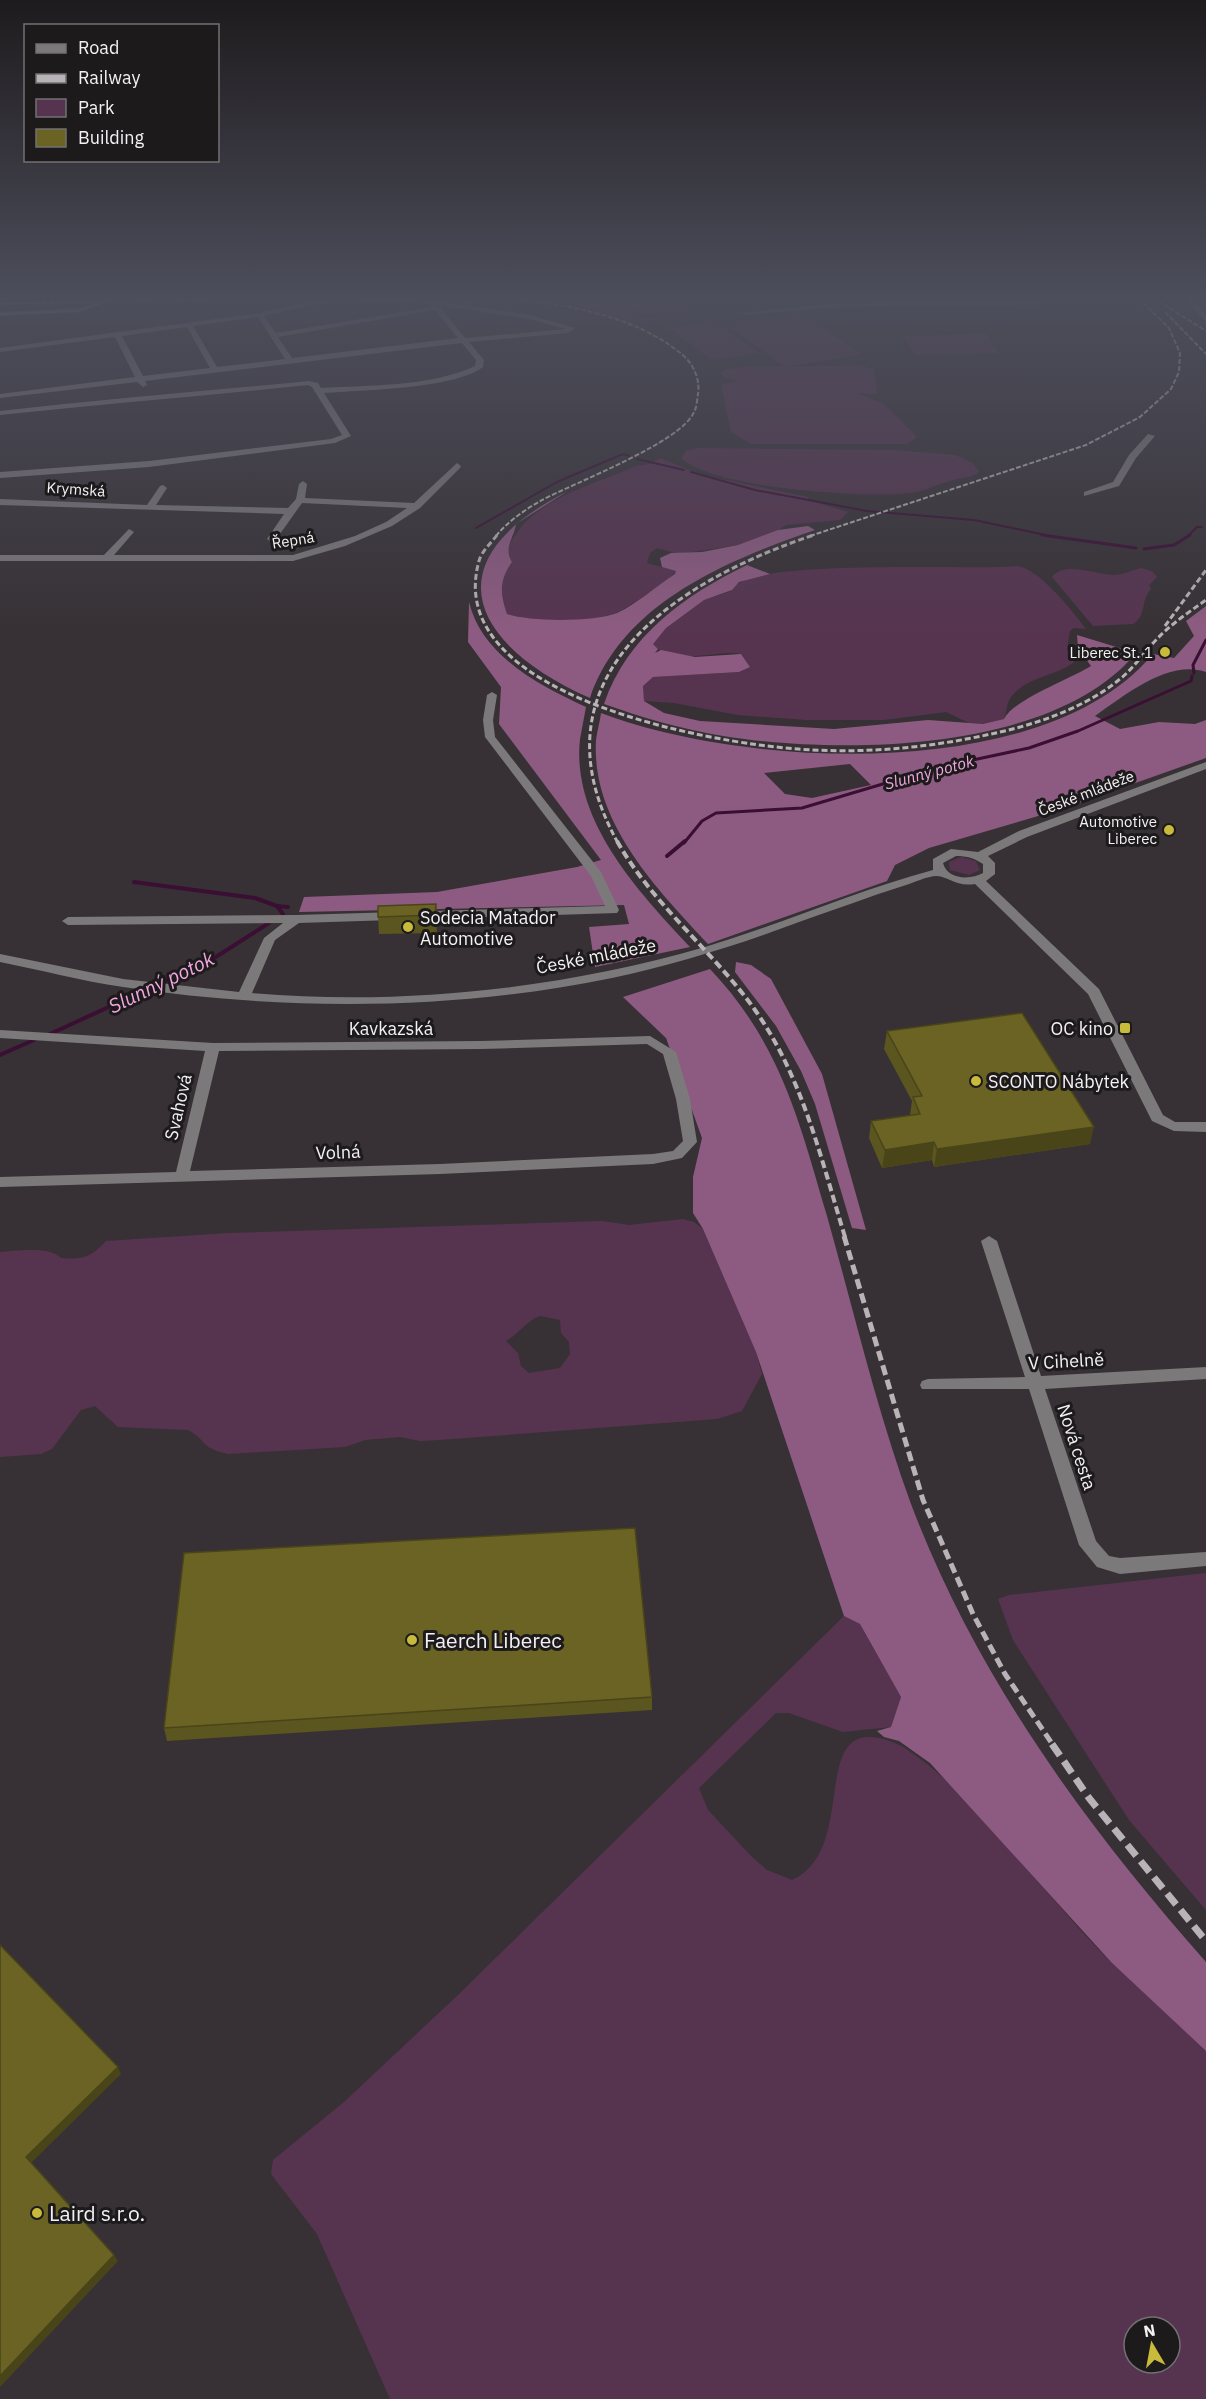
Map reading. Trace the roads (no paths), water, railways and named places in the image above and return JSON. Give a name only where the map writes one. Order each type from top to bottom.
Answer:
[{"type":"street","points":[[0,413],[40,409]]},
{"type":"street","points":[[0,475],[149,464],[347,436],[330,409]]},
{"type":"street","points":[[1087,494],[1116,484],[1132,457],[1151,435]]},
{"type":"street","name":"Řepná","points":[[0,558],[293,558],[328,550],[376,530],[417,506],[457,466]]},
{"type":"street","points":[[272,539],[300,500],[303,484]]},
{"type":"street","points":[[150,507],[163,488]]},
{"type":"street","points":[[300,500],[417,506]]},
{"type":"street","name":"Krymská","points":[[0,502],[31,501],[290,511]]},
{"type":"street","points":[[107,558],[129,532]]},
{"type":"street","points":[[68,921],[296,919],[613,910],[597,875],[490,737],[488,720],[492,695]]},
{"type":"street","name":"České mládeže","points":[[979,856],[1023,834],[1206,765]]},
{"type":"street","points":[[940,872],[937,862],[946,854],[962,852],[979,856],[989,863],[990,870],[978,880],[1094,992],[1157,1118],[1165,1124],[1180,1128],[1206,1127]]},
{"type":"street","name":"České mládeže","points":[[0,958],[133,984],[244,996],[360,999],[453,994],[544,985],[610,974],[678,958],[733,943],[904,880],[940,872],[957,880],[978,880]]},
{"type":"street","points":[[244,996],[270,938],[296,919]]},
{"type":"street","name":"Kavkazská","points":[[0,1034],[213,1047],[481,1045],[650,1040],[669,1052],[683,1100],[690,1142],[677,1155]]},
{"type":"street","name":"Svahová","points":[[182,1176],[213,1047]]},
{"type":"street","name":"Volná","points":[[0,1182],[452,1168],[653,1159],[677,1155]]},
{"type":"street","name":"Nová cesta","points":[[989,1241],[1088,1545],[1103,1562],[1120,1566],[1206,1558]]},
{"type":"street","name":"V Cihelně","points":[[928,1385],[1036,1383],[1206,1373]]},
{"type":"waterway","points":[[476,528],[557,482],[623,454],[629,456]]},
{"type":"waterway","points":[[637,459],[684,470]]},
{"type":"waterway","points":[[691,472],[755,490],[867,511],[974,520],[1050,536]]},
{"type":"waterway","points":[[1188,536],[1197,527],[1202,527]]},
{"type":"waterway","points":[[1042,535],[1136,548]]},
{"type":"waterway","points":[[1144,549],[1174,545],[1190,535]]},
{"type":"waterway","name":"Slunný potok","points":[[1194,673],[1193,665],[1206,640]]},
{"type":"waterway","name":"Slunný potok","points":[[684,843],[702,821],[716,813],[802,808],[940,767],[1029,748],[1078,731],[1191,681],[1192,676]]},
{"type":"waterway","name":"Slunný potok","points":[[667,856],[685,841]]},
{"type":"waterway","points":[[134,882],[255,898],[277,906]]},
{"type":"waterway","name":"Slunný potok","points":[[277,906],[288,907]]},
{"type":"waterway","name":"Slunný potok","points":[[277,906],[283,914]]},
{"type":"waterway","name":"Slunný potok","points":[[50,1034],[211,960],[269,923]]},
{"type":"waterway","name":"Slunný potok","points":[[0,1055],[34,1040]]},
{"type":"railway","points":[[497,535],[517,516],[542,500],[625,461],[670,436],[685,424],[695,409]]},
{"type":"railway","points":[[810,536],[1086,445],[1140,417],[1149,409]]},
{"type":"railway","points":[[497,535],[479,561],[478,607],[500,646],[540,678],[597,705]]},
{"type":"railway","points":[[597,705],[603,685],[629,644],[667,609],[712,579],[762,555],[814,535]]},
{"type":"railway","points":[[1165,626],[1206,570]]},
{"type":"railway","points":[[597,705],[648,722],[705,736],[757,745],[846,751],[943,743],[1025,726],[1091,699],[1125,675],[1168,629],[1206,600]]},
{"type":"railway","points":[[597,705],[590,732],[594,784],[617,842]]},
{"type":"railway","points":[[617,842],[648,886],[738,988],[772,1036],[786,1063],[809,1120],[845,1237]]},
{"type":"railway","points":[[844,1236],[923,1500],[973,1614],[1005,1674],[1053,1745]]},
{"type":"railway","points":[[1052,1744],[1089,1798],[1206,1941]]},
{"type":"place","name":"Liberec St. 1","points":[[1165,652]]},
{"type":"place","name":"Automotive Liberec","points":[[1169,830]]},
{"type":"place","name":"Sodecia Matador Automotive","points":[[408,927]]},
{"type":"place","name":"OC kino","points":[[1125,1028]]},
{"type":"place","name":"SCONTO Nábytek","points":[[976,1081]]},
{"type":"place","name":"Faerch Liberec","points":[[412,1640]]},
{"type":"place","name":"Laird s.r.o.","points":[[37,2213]]}]
